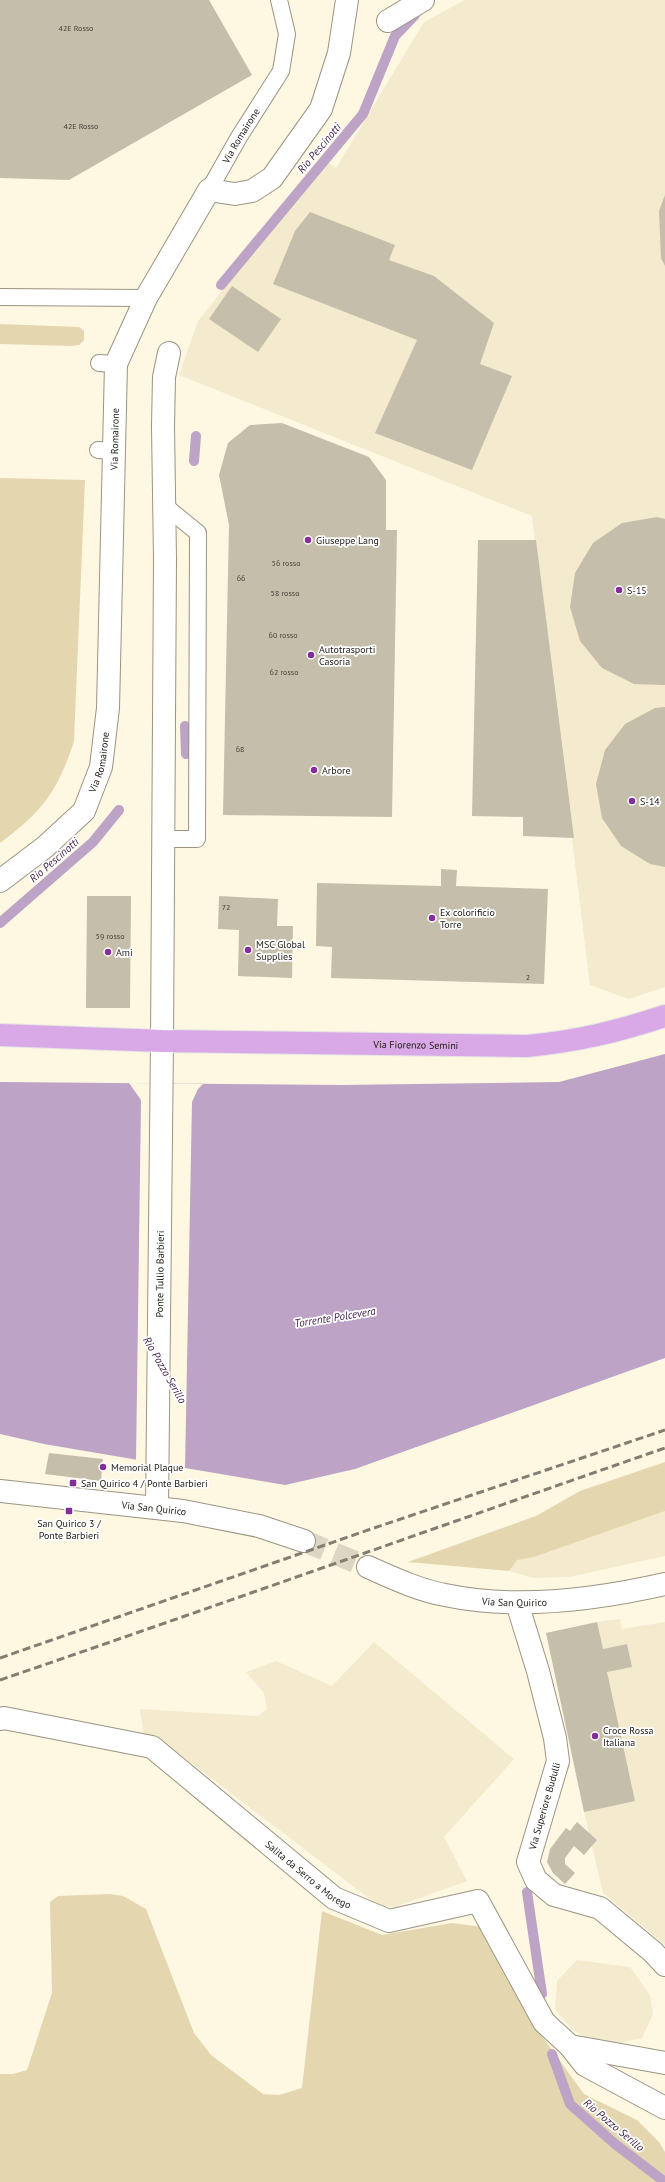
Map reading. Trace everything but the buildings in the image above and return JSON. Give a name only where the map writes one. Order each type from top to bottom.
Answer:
[{"type":"main road","name":"Via Fiorenzo Semini","points":[[162,1040],[527,1046],[572,1042],[609,1034],[665,1016]]},
{"type":"main road","points":[[0,1035],[162,1040]]},
{"type":"street","points":[[209,190],[235,194],[252,192],[272,178],[321,109],[339,52],[347,0]]},
{"type":"street","points":[[388,21],[423,0]]},
{"type":"street","name":"Via Romairone","points":[[0,881],[45,847],[84,811],[102,767],[108,708],[106,451],[107,364],[209,190]]},
{"type":"street","points":[[162,1040],[164,839],[164,377],[169,353]]},
{"type":"street","name":"Ponte Tullio Barbieri","points":[[157,1508],[159,1464],[163,1084],[162,1040]]},
{"type":"street","name":"Via San Quirico","points":[[0,1491],[157,1508],[259,1526],[304,1541]]},
{"type":"street","name":"Via San Quirico","points":[[368,1567],[404,1583],[444,1595],[480,1601],[517,1603],[583,1598],[665,1584]]},
{"type":"street","name":"Via Superiore Budulli","points":[[517,1603],[538,1672],[555,1738],[558,1761],[528,1862],[536,1880],[554,1895],[600,1908],[653,1952],[665,1965]]},
{"type":"street","name":"Salita da Serro a Morego","points":[[0,1719],[4,1718],[152,1747],[334,1898],[390,1920],[478,1901],[544,2022],[570,2046]]},
{"type":"street","points":[[570,2046],[665,2063]]},
{"type":"street","points":[[570,2046],[585,2065],[665,2108]]},
{"type":"lane","name":"Via Romairone","points":[[209,190],[239,137],[281,71],[287,34],[279,0]]},
{"type":"lane","points":[[0,297],[146,298]]},
{"type":"lane","points":[[164,839],[197,839],[198,533],[165,506]]},
{"type":"shaded area","points":[[465,0],[665,0],[665,987],[629,999],[590,985],[532,516],[179,375],[198,321],[326,161],[336,168],[424,22]]},
{"type":"shaded area","points":[[0,324],[79,327],[84,331],[84,340],[79,345],[71,346],[0,344]]},
{"type":"shaded area","points":[[0,478],[85,480],[74,741],[62,774],[47,799],[27,821],[0,843]]},
{"type":"shaded area","points":[[665,1462],[665,1511],[534,1557],[517,1560],[509,1571],[408,1562],[536,1516],[580,1491]]},
{"type":"shaded area","points":[[665,1511],[665,1556],[569,1577],[533,1578],[509,1571],[516,1560],[534,1557]]},
{"type":"shaded area","points":[[620,1619],[622,1629],[665,1622],[665,1945],[603,1893],[584,1812],[597,1622]]},
{"type":"shaded area","points":[[374,1642],[514,1759],[444,1837],[467,1881],[395,1907],[379,1906],[161,1740],[144,1735],[140,1709],[258,1716],[267,1709],[264,1693],[246,1672],[276,1661],[332,1686]]},
{"type":"shaded area","points":[[110,1894],[123,1896],[146,1909],[194,2033],[211,2055],[263,2094],[279,2095],[302,2088],[322,1911],[382,1935],[452,1923],[482,1927],[528,2017],[584,2094],[637,2120],[659,2142],[665,2152],[665,2182],[0,2182],[0,2074],[13,2074],[27,2070],[52,1993],[50,1902],[58,1896]]},
{"type":"shaded area","points":[[577,1960],[630,1967],[650,1995],[653,2014],[642,2038],[615,2044],[594,2043],[573,2030],[555,2010],[557,1981]]},
{"type":"water","name":"Torrente Polcevera","points":[[665,1054],[665,1358],[355,1469],[285,1485],[44,1444],[0,1434],[0,1082],[342,1085],[559,1082]]},
{"type":"pier","points":[[129,1083],[203,1084],[198,1089],[192,1102],[185,1469],[136,1460],[141,1100]]},
{"type":"waterway","name":"Rio Pescinotti","points":[[221,285],[363,114],[395,36],[415,15]]},
{"type":"waterway","name":"Rio Pescinotti","points":[[194,461],[196,436]]},
{"type":"waterway","name":"Rio Pescinotti","points":[[185,726],[186,754]]},
{"type":"waterway","name":"Rio Pescinotti","points":[[0,923],[93,842],[119,810]]},
{"type":"waterway","name":"Rio Pozzo Serillo","points":[[527,1892],[542,1994]]},
{"type":"waterway","name":"Rio Pozzo Serillo","points":[[552,2054],[570,2104],[615,2144],[665,2182]]},
{"type":"tunnel","points":[[304,1541],[368,1567]]},
{"type":"railway","points":[[0,1658],[371,1529],[665,1430]]},
{"type":"railway","points":[[0,1680],[665,1448]]},
{"type":"place","name":"Giuseppe Lang","points":[[308,540]]},
{"type":"place","name":"S-15","points":[[619,590]]},
{"type":"place","name":"Autotrasporti Casoria","points":[[311,655]]},
{"type":"place","name":"Arbore","points":[[314,770]]},
{"type":"place","name":"S-14","points":[[632,801]]},
{"type":"place","name":"Ex colorificio Torre","points":[[432,918]]},
{"type":"place","name":"MSC Global Supplies","points":[[248,950]]},
{"type":"place","name":"Ami","points":[[108,952]]},
{"type":"place","name":"Memorial Plaque","points":[[103,1467]]},
{"type":"place","name":"San Quirico 4 / Ponte Barbieri","points":[[73,1483]]},
{"type":"place","name":"San Quirico 3 / Ponte Barbieri","points":[[69,1511]]},
{"type":"place","name":"Croce Rossa Italiana","points":[[595,1736]]}]
